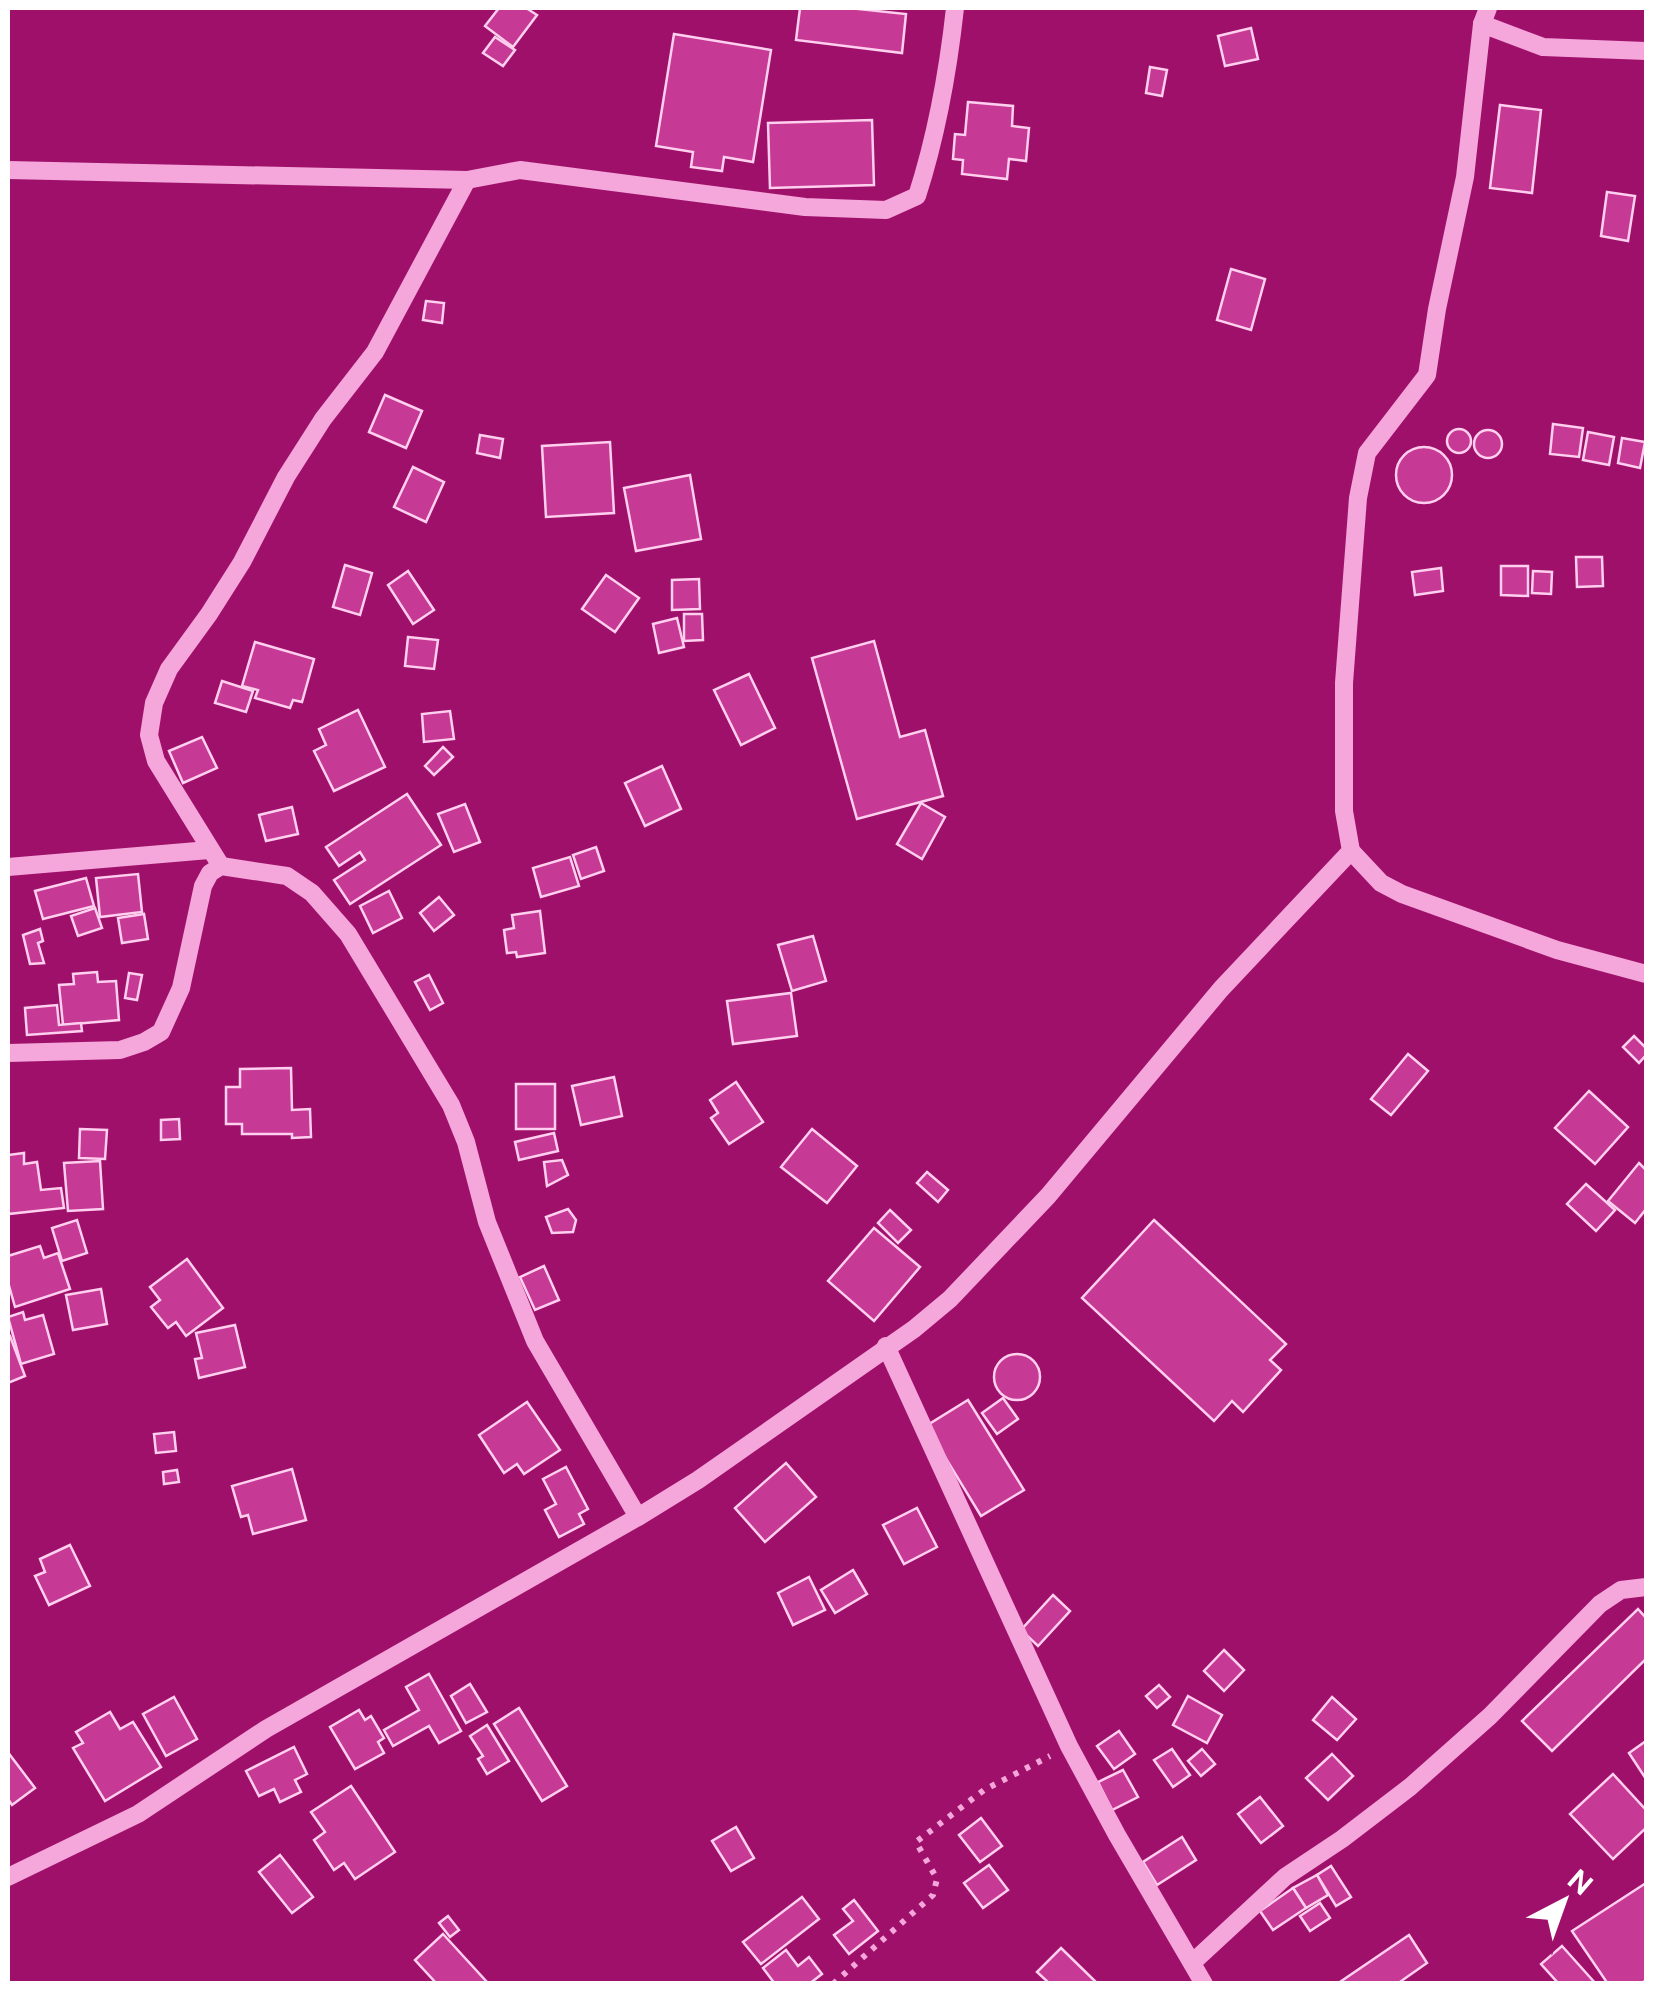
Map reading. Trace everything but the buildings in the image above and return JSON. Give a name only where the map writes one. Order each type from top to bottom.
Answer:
[{"type":"street","points":[[8,170],[466,180],[520,170],[805,207],[886,210],[917,196],[934,146],[950,60],[954,8]]},
{"type":"street","points":[[1646,51],[1543,46],[1485,16],[1466,177],[1427,375],[1367,453],[1358,498],[1344,683],[1344,811],[1351,851],[1381,883],[1557,950],[1646,974]]},
{"type":"street","points":[[215,858],[156,762],[149,734],[158,692],[168,669],[242,562],[295,463],[374,352],[466,180]]},
{"type":"street","points":[[8,1876],[138,1814],[266,1729],[638,1517],[698,1480],[914,1329],[995,1255],[1221,989],[1351,851]]},
{"type":"street","points":[[8,1053],[120,1050],[161,1032],[181,988],[203,886],[215,858]]},
{"type":"street","points":[[8,867],[215,858],[287,876],[312,893],[348,934],[451,1105],[466,1142],[486,1222],[535,1341],[638,1517]]},
{"type":"street","points":[[886,1346],[1069,1746],[1116,1836],[1204,1984]]},
{"type":"street","points":[[1192,1963],[1284,1876],[1342,1839],[1410,1787],[1490,1716],[1600,1604],[1621,1590],[1646,1587]]},
{"type":"path","points":[[833,1984],[933,1895],[937,1879],[916,1842],[984,1790],[1069,1746]]}]
